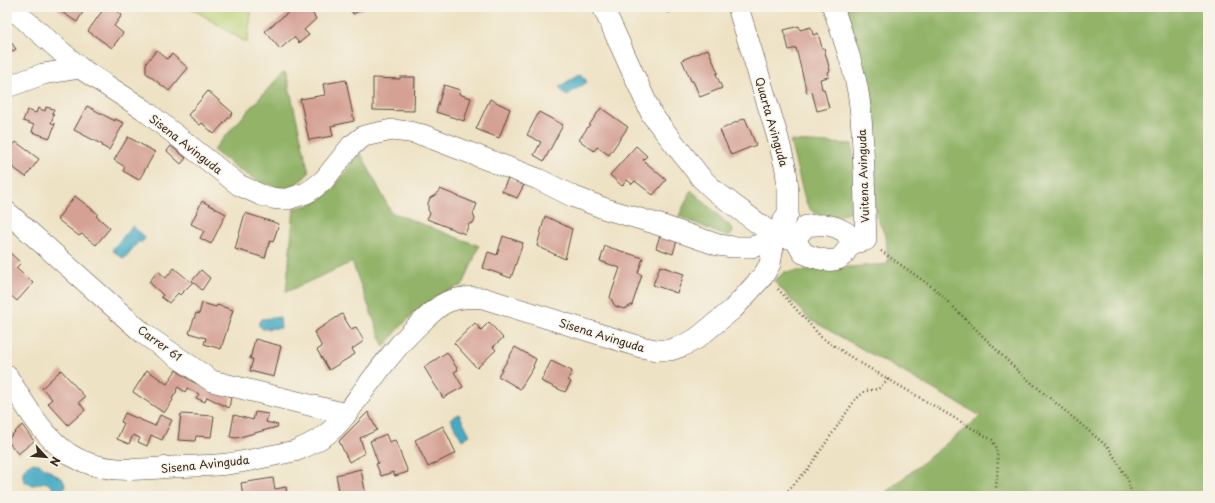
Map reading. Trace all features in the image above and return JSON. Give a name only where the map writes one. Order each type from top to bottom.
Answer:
[{"type":"street","name":"Sisena Avinguda","points":[[10,7],[80,68],[143,110],[238,185],[261,195],[280,200],[302,195],[324,180],[351,146],[364,136],[392,130],[423,134],[538,179],[572,196],[600,207],[654,223],[718,245],[751,247],[763,244],[775,236]]},
{"type":"street","points":[[604,7],[648,107],[658,124],[714,192],[775,236],[796,240],[804,254],[819,259],[837,259],[858,242],[838,227],[823,224],[806,226],[796,240]]},
{"type":"street","name":"Quarta Avinguda","points":[[738,7],[773,119],[786,170],[788,213],[775,236]]},
{"type":"street","name":"Vuitena Avinguda","points":[[833,7],[849,54],[858,97],[862,144],[858,242]]},
{"type":"street","points":[[7,87],[43,74],[80,68]]},
{"type":"street","name":"Carrer 61","points":[[7,212],[144,334],[212,381],[346,414]]},
{"type":"street","name":"Sisena Avinguda","points":[[7,376],[29,412],[43,430],[54,442],[69,454],[82,460],[117,470],[227,464],[295,451],[319,440],[334,428],[388,359],[416,327],[436,309],[459,298],[483,298],[641,347],[656,350],[670,350],[696,340],[737,305],[763,276],[770,264],[775,236]]},
{"type":"path","points":[[858,242],[935,289],[1020,373],[1109,448],[1128,480],[1132,496]]},
{"type":"path","points":[[763,276],[787,299],[822,338],[857,362],[992,440],[998,453],[996,489]]},
{"type":"path","points":[[783,496],[808,469],[855,400],[865,391],[878,389],[886,383],[888,379]]},
{"type":"green space","points":[[252,7],[247,43],[191,8]]},
{"type":"green space","points":[[842,7],[1208,7],[1208,496],[881,496],[981,416],[809,319],[774,281],[785,272],[888,264],[886,237],[878,220],[870,188]]},
{"type":"green space","points":[[283,72],[286,73],[309,173],[302,180],[288,187],[269,185],[259,181],[213,150]]},
{"type":"green space","points":[[790,141],[852,144],[859,196],[852,210],[842,215],[824,217],[810,209],[804,196]]},
{"type":"green space","points":[[360,152],[391,212],[479,246],[463,285],[451,289],[429,301],[400,327],[384,347],[352,262],[286,292],[294,208],[313,203],[327,195]]},
{"type":"green space","points":[[691,190],[732,228],[733,232],[731,235],[728,236],[720,234],[679,216]]},
{"type":"water","points":[[581,73],[587,82],[566,96],[559,87]]},
{"type":"water","points":[[132,226],[143,235],[145,239],[142,242],[138,242],[124,259],[112,250]]},
{"type":"water","points":[[280,317],[281,328],[262,329],[262,327],[259,326],[261,319]]},
{"type":"water","points":[[459,414],[470,435],[462,440],[450,419]]},
{"type":"water","points":[[32,463],[39,464],[62,479],[65,484],[63,490],[56,492],[51,486],[43,482],[32,485],[28,484],[23,478],[23,471]]},
{"type":"building","points":[[58,7],[86,7],[77,22],[57,9]]},
{"type":"building","points":[[105,7],[110,7],[122,15],[114,26],[123,33],[112,48],[88,31]]},
{"type":"building","points":[[295,7],[310,7],[315,12],[313,14],[316,19],[304,30],[309,35],[299,43],[294,37],[280,49],[265,31]]},
{"type":"building","points":[[350,7],[367,7],[353,14]]},
{"type":"building","points":[[664,7],[678,7],[668,13]]},
{"type":"building","points":[[799,26],[800,30],[811,27],[813,35],[818,33],[822,48],[824,48],[830,71],[828,72],[829,77],[820,79],[829,108],[817,111],[812,92],[807,93],[796,48],[789,50],[784,30]]},
{"type":"building","points":[[8,38],[16,49],[7,55],[7,39]]},
{"type":"building","points":[[708,49],[718,73],[716,74],[722,88],[700,97],[682,60]]},
{"type":"building","points":[[157,50],[167,59],[172,54],[188,68],[169,91],[146,73],[146,63]]},
{"type":"building","points":[[400,77],[415,77],[414,111],[373,110],[373,78],[400,79]]},
{"type":"building","points":[[346,80],[354,121],[331,126],[333,136],[309,140],[300,99],[325,95],[323,84]]},
{"type":"building","points":[[444,85],[460,90],[459,94],[471,98],[464,121],[436,112]]},
{"type":"building","points":[[208,91],[233,113],[214,134],[202,123],[200,125],[188,115]]},
{"type":"building","points":[[490,99],[510,109],[499,138],[476,129]]},
{"type":"building","points":[[87,106],[115,121],[115,119],[124,123],[109,150],[102,146],[103,145],[74,130]]},
{"type":"building","points":[[46,107],[54,109],[51,123],[55,124],[50,138],[32,132],[34,125],[23,121],[27,110],[36,113],[38,108],[45,111]]},
{"type":"building","points":[[601,108],[628,127],[609,155],[597,147],[594,151],[579,140]]},
{"type":"building","points":[[539,112],[563,125],[544,161],[534,155],[541,142],[527,135]]},
{"type":"building","points":[[745,118],[756,145],[731,155],[720,130]]},
{"type":"building","points":[[128,137],[155,152],[139,180],[123,171],[125,167],[114,160]]},
{"type":"building","points":[[16,142],[39,159],[26,177],[7,163],[7,154]]},
{"type":"building","points":[[171,146],[186,158],[181,164],[167,151]]},
{"type":"building","points":[[636,146],[647,156],[643,160],[666,180],[653,195],[635,181],[632,184],[627,180],[622,186],[610,175]]},
{"type":"building","points":[[508,178],[524,185],[517,198],[502,191]]},
{"type":"building","points":[[440,189],[477,204],[473,214],[475,219],[473,223],[469,224],[465,234],[427,219],[430,213],[428,210],[428,203],[430,198],[437,194]]},
{"type":"building","points":[[75,196],[98,214],[96,216],[110,228],[96,245],[82,234],[79,236],[57,219]]},
{"type":"building","points":[[202,201],[226,214],[211,244],[200,238],[204,231],[191,224]]},
{"type":"building","points":[[245,213],[279,224],[273,242],[270,241],[265,258],[235,249]]},
{"type":"building","points":[[545,216],[572,229],[565,259],[537,246]]},
{"type":"building","points":[[660,235],[677,240],[673,254],[656,248]]},
{"type":"building","points":[[503,236],[523,243],[511,278],[483,268],[488,252],[497,255]]},
{"type":"building","points":[[605,246],[643,258],[638,273],[642,275],[632,305],[624,309],[615,306],[610,297],[620,268],[600,261]]},
{"type":"building","points":[[7,250],[21,263],[16,268],[33,283],[17,301],[7,292]]},
{"type":"building","points":[[660,266],[684,274],[677,293],[653,285]]},
{"type":"building","points":[[174,268],[192,283],[180,295],[178,293],[169,303],[161,297],[163,295],[149,282],[158,271],[166,278]]},
{"type":"building","points":[[201,270],[210,278],[202,290],[192,281]]},
{"type":"building","points":[[202,303],[216,307],[217,305],[233,310],[221,349],[204,344],[206,338],[189,333],[196,313],[199,314]]},
{"type":"building","points":[[342,314],[351,329],[356,327],[364,341],[352,349],[355,354],[329,370],[317,350],[322,347],[314,332]]},
{"type":"building","points":[[489,322],[503,338],[493,347],[496,350],[477,368],[454,343],[475,323],[481,330]]},
{"type":"building","points":[[255,339],[281,346],[274,377],[250,371],[253,359],[250,359]]},
{"type":"building","points":[[515,347],[536,359],[533,366],[534,367],[520,389],[498,376]]},
{"type":"building","points":[[447,352],[458,370],[454,372],[463,387],[443,398],[424,367]]},
{"type":"building","points":[[551,361],[572,371],[568,380],[571,382],[565,392],[541,381]]},
{"type":"building","points":[[61,370],[85,397],[79,402],[85,410],[68,425],[48,403],[52,399],[42,388]]},
{"type":"building","points":[[147,370],[167,384],[176,370],[191,381],[231,397],[229,408],[207,397],[205,402],[196,398],[199,394],[187,388],[185,392],[178,387],[172,399],[173,400],[164,413],[133,392]]},
{"type":"building","points":[[255,412],[268,414],[266,422],[278,425],[277,427],[236,438],[230,437],[234,415],[253,420]]},
{"type":"building","points":[[368,412],[377,430],[360,438],[365,453],[349,462],[339,441]]},
{"type":"building","points":[[125,413],[155,426],[160,415],[172,420],[162,440],[151,435],[147,446],[138,442],[140,438],[133,435],[129,444],[117,439],[124,423],[121,422]]},
{"type":"building","points":[[181,414],[214,416],[211,437],[196,436],[195,441],[178,440]]},
{"type":"building","points":[[22,425],[34,441],[18,454],[7,440]]},
{"type":"building","points":[[443,426],[456,453],[428,467],[415,440]]},
{"type":"building","points":[[386,434],[389,442],[395,440],[408,472],[395,476],[393,472],[381,476],[370,441]]},
{"type":"building","points":[[361,469],[366,496],[340,496],[336,475]]},
{"type":"building","points":[[273,478],[275,489],[286,487],[287,496],[243,496],[241,483]]}]
